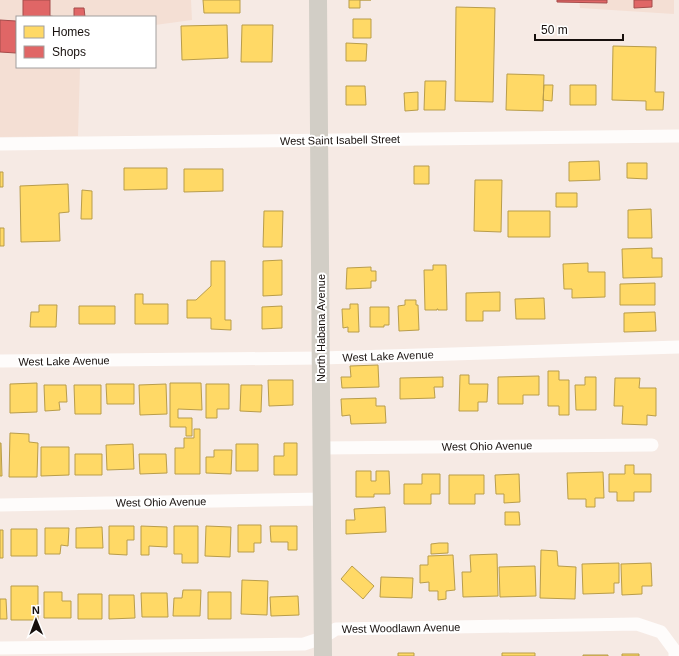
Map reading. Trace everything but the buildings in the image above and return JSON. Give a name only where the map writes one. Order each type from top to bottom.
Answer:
[{"type":"street","name":"North Habana Avenue","points":[[318,0],[322,647]]},
{"type":"street","name":"West Saint Isabell Street","points":[[0,144],[679,136]]},
{"type":"street","name":"West Lake Avenue","points":[[0,361],[321,358],[679,347]]},
{"type":"street","name":"West Ohio Avenue","points":[[321,448],[652,445]]},
{"type":"street","name":"West Ohio Avenue","points":[[0,505],[322,499]]},
{"type":"street","name":"West Woodlawn Avenue","points":[[0,648],[304,644],[322,647],[336,629],[637,624],[661,632],[675,651],[675,656]]},
{"type":"shaded area","points":[[0,0],[191,0],[192,20],[156,25],[156,16],[16,16],[16,68],[80,68],[78,136],[0,137]]},
{"type":"shaded area","points":[[579,0],[674,0],[674,14],[580,8]]}]
